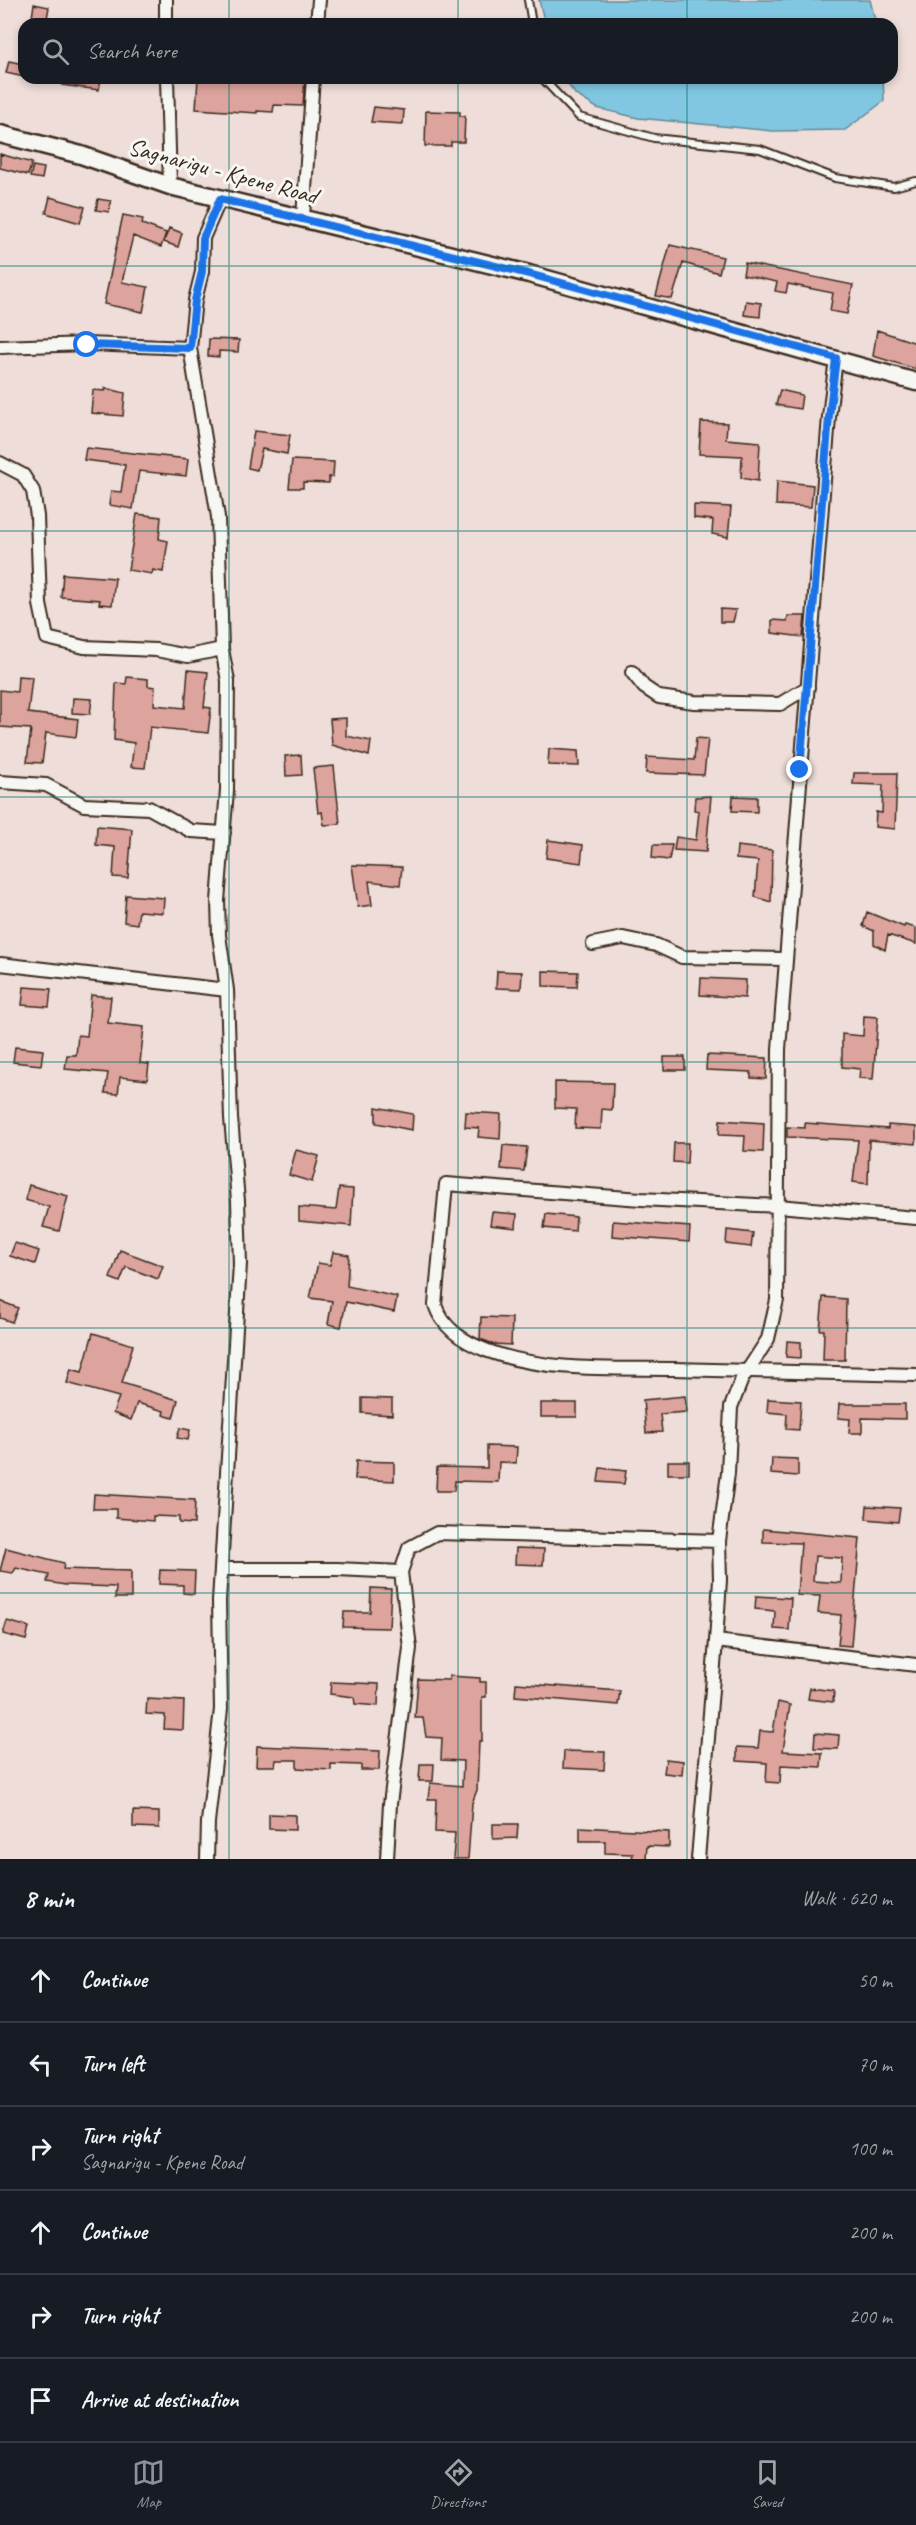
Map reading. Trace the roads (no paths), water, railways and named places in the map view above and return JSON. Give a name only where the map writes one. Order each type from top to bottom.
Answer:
[{"type":"street","points":[[166,0],[166,18]]},
{"type":"street","points":[[318,18],[319,0]]},
{"type":"street","points":[[167,84],[170,186]]},
{"type":"street","points":[[303,218],[313,84]]},
{"type":"street","name":"Sagnarigu - Kpene Road","points":[[0,134],[81,155],[170,186],[588,289],[916,382]]},
{"type":"street","points":[[207,1859],[208,1821],[222,1709],[219,1601],[240,1264],[238,1201],[231,1118],[227,990],[219,935],[218,901],[224,833],[228,681],[222,648],[218,517],[190,348],[195,300],[202,272],[203,238],[220,199]]},
{"type":"street","points":[[0,347],[87,345],[190,348]]},
{"type":"street","points":[[698,1859],[716,1641],[720,1580],[719,1541],[728,1473],[731,1407],[739,1384],[768,1339],[775,1316],[779,1281],[779,1049],[829,417],[836,358]]},
{"type":"street","points":[[0,464],[23,475],[33,491],[37,516],[40,604],[47,638],[84,647],[156,650],[188,656],[222,648]]},
{"type":"street","points":[[632,672],[644,687],[659,697],[694,702],[780,704],[807,687]]},
{"type":"street","points":[[0,782],[46,785],[84,804],[149,808],[191,831],[224,833]]},
{"type":"street","points":[[593,944],[623,938],[656,945],[682,957],[785,959]]},
{"type":"street","points":[[0,964],[227,990]]},
{"type":"street","points":[[916,1218],[778,1206],[641,1199],[446,1184],[435,1305],[440,1319],[451,1331],[488,1351],[538,1362],[608,1367],[916,1375]]},
{"type":"street","points":[[387,1859],[390,1804],[410,1648],[401,1572],[409,1548],[437,1533],[719,1541]]},
{"type":"street","points":[[222,1569],[401,1572]]},
{"type":"street","points":[[716,1641],[916,1665]]},
{"type":"lane","points":[[528,0],[531,18]]},
{"type":"lane","points":[[548,84],[579,117],[654,138],[760,149],[835,178],[894,187],[916,181]]},
{"type":"water","points":[[539,0],[870,0],[874,18],[544,18]]},
{"type":"water","points":[[568,84],[883,84],[884,101],[845,130],[773,131],[638,118],[597,108],[576,95]]}]
